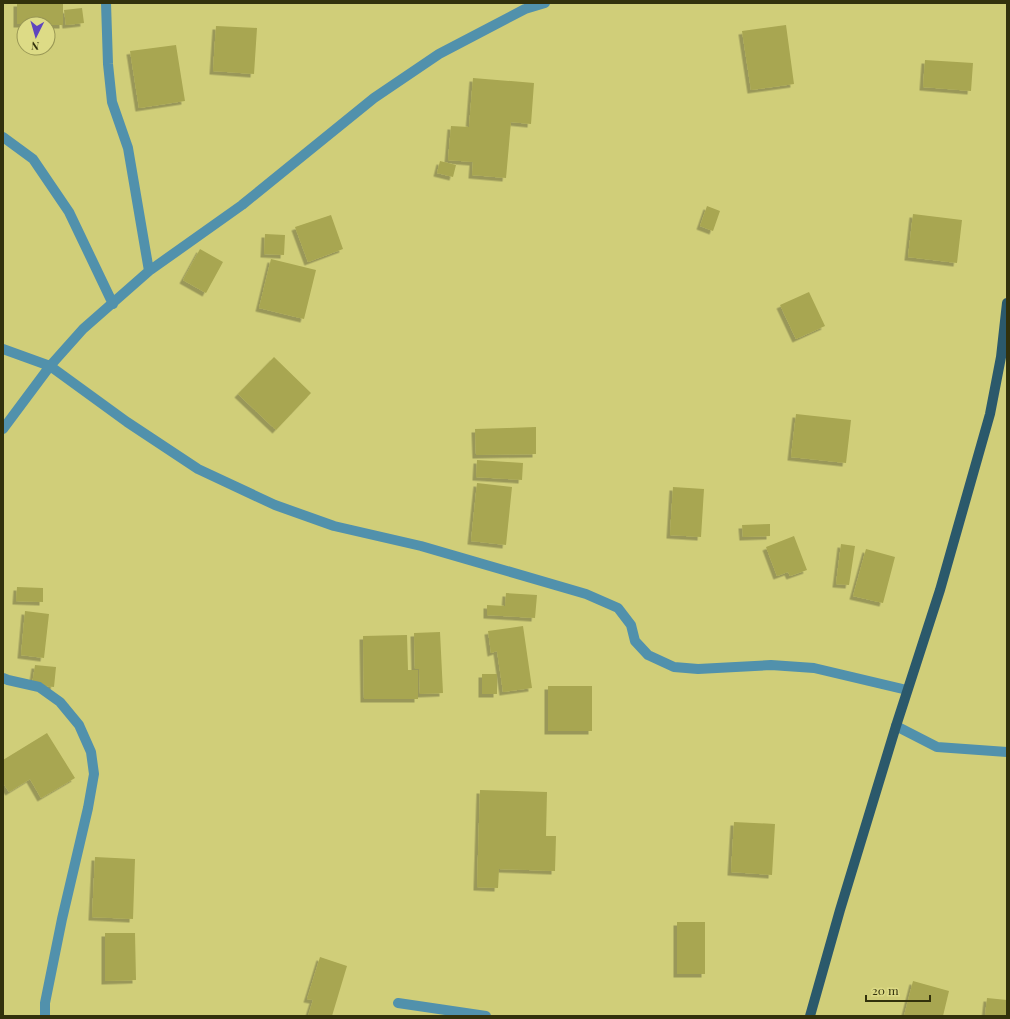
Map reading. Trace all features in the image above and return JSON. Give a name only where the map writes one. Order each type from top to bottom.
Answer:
[{"type":"main road","points":[[810,1016],[840,910],[896,726],[940,590],[990,414],[1004,357],[1007,303]]},
{"type":"street","points":[[106,3],[108,64],[112,102],[128,148],[149,271]]},
{"type":"street","points":[[3,429],[50,366],[83,329],[149,271],[242,205],[374,98],[439,54],[524,6],[545,3]]},
{"type":"street","points":[[3,137],[33,158],[69,212],[113,304]]},
{"type":"street","points":[[3,350],[50,366],[127,422],[198,469],[275,505],[334,526],[421,546],[586,594],[618,608],[631,625],[635,641],[648,655],[674,667],[698,669],[771,665],[814,668],[908,690]]},
{"type":"street","points":[[3,678],[39,687],[60,702],[79,725],[92,752],[94,774],[88,808],[62,919],[45,1003],[45,1016]]},
{"type":"street","points":[[896,726],[936,747],[1007,752]]},
{"type":"street","points":[[398,1003],[486,1016]]},
{"type":"building","points":[[17,3],[63,3],[63,25],[56,25],[56,16],[17,16]]},
{"type":"building","points":[[82,8],[84,23],[66,25],[64,10]]},
{"type":"building","points":[[786,25],[794,84],[751,90],[742,31]]},
{"type":"building","points":[[216,26],[257,28],[254,74],[213,71]]},
{"type":"building","points":[[176,45],[185,101],[139,108],[130,51]]},
{"type":"building","points":[[925,60],[973,63],[971,91],[923,87]]},
{"type":"building","points":[[473,78],[534,83],[531,124],[511,122],[506,178],[472,175],[473,162],[448,160],[451,126],[469,127]]},
{"type":"building","points":[[440,161],[456,165],[453,177],[437,173]]},
{"type":"building","points":[[707,206],[720,211],[713,231],[700,226]]},
{"type":"building","points":[[913,214],[962,220],[957,263],[908,257]]},
{"type":"building","points":[[331,215],[343,249],[308,262],[295,227]]},
{"type":"building","points":[[265,234],[285,235],[284,255],[264,254]]},
{"type":"building","points":[[200,249],[223,262],[206,293],[183,280]]},
{"type":"building","points":[[271,259],[316,270],[304,319],[259,308]]},
{"type":"building","points":[[809,292],[825,326],[796,339],[780,305]]},
{"type":"building","points":[[274,357],[311,393],[276,430],[238,394]]},
{"type":"building","points":[[796,414],[851,420],[846,463],[791,457]]},
{"type":"building","points":[[536,427],[536,454],[476,455],[475,429]]},
{"type":"building","points":[[477,460],[523,463],[522,480],[476,477]]},
{"type":"building","points":[[477,483],[512,487],[506,545],[471,541]]},
{"type":"building","points":[[673,487],[704,489],[701,537],[670,535]]},
{"type":"building","points":[[770,524],[770,536],[743,537],[742,525]]},
{"type":"building","points":[[794,536],[807,570],[790,576],[788,572],[777,576],[766,547]]},
{"type":"building","points":[[841,544],[855,546],[849,585],[836,584]]},
{"type":"building","points":[[866,549],[895,557],[883,603],[853,596]]},
{"type":"building","points":[[17,587],[43,588],[43,602],[16,601]]},
{"type":"building","points":[[506,593],[537,595],[535,618],[487,615],[487,605],[505,606]]},
{"type":"building","points":[[25,611],[49,614],[44,658],[21,655]]},
{"type":"building","points":[[523,626],[532,688],[503,692],[497,651],[491,653],[488,631]]},
{"type":"building","points":[[440,632],[443,693],[420,694],[419,669],[415,669],[414,633]]},
{"type":"building","points":[[407,635],[408,670],[418,670],[418,699],[364,699],[363,636]]},
{"type":"building","points":[[35,665],[56,667],[54,687],[32,685]]},
{"type":"building","points":[[482,674],[497,674],[497,694],[482,694]]},
{"type":"building","points":[[548,686],[592,686],[592,731],[548,731]]},
{"type":"building","points":[[47,733],[75,778],[41,798],[30,779],[9,792],[3,783],[3,760]]},
{"type":"building","points":[[480,790],[547,792],[546,836],[556,836],[555,871],[499,869],[498,888],[477,887]]},
{"type":"building","points":[[734,822],[775,824],[772,875],[731,872]]},
{"type":"building","points":[[95,857],[135,859],[133,919],[92,917]]},
{"type":"building","points":[[677,922],[705,922],[705,974],[677,974]]},
{"type":"building","points":[[105,933],[135,933],[136,980],[105,981]]},
{"type":"building","points":[[320,957],[347,966],[332,1016],[308,1016],[313,1000],[307,999]]},
{"type":"building","points":[[913,981],[949,991],[943,1016],[904,1016]]},
{"type":"building","points":[[987,998],[1007,1000],[1007,1016],[985,1016]]}]
